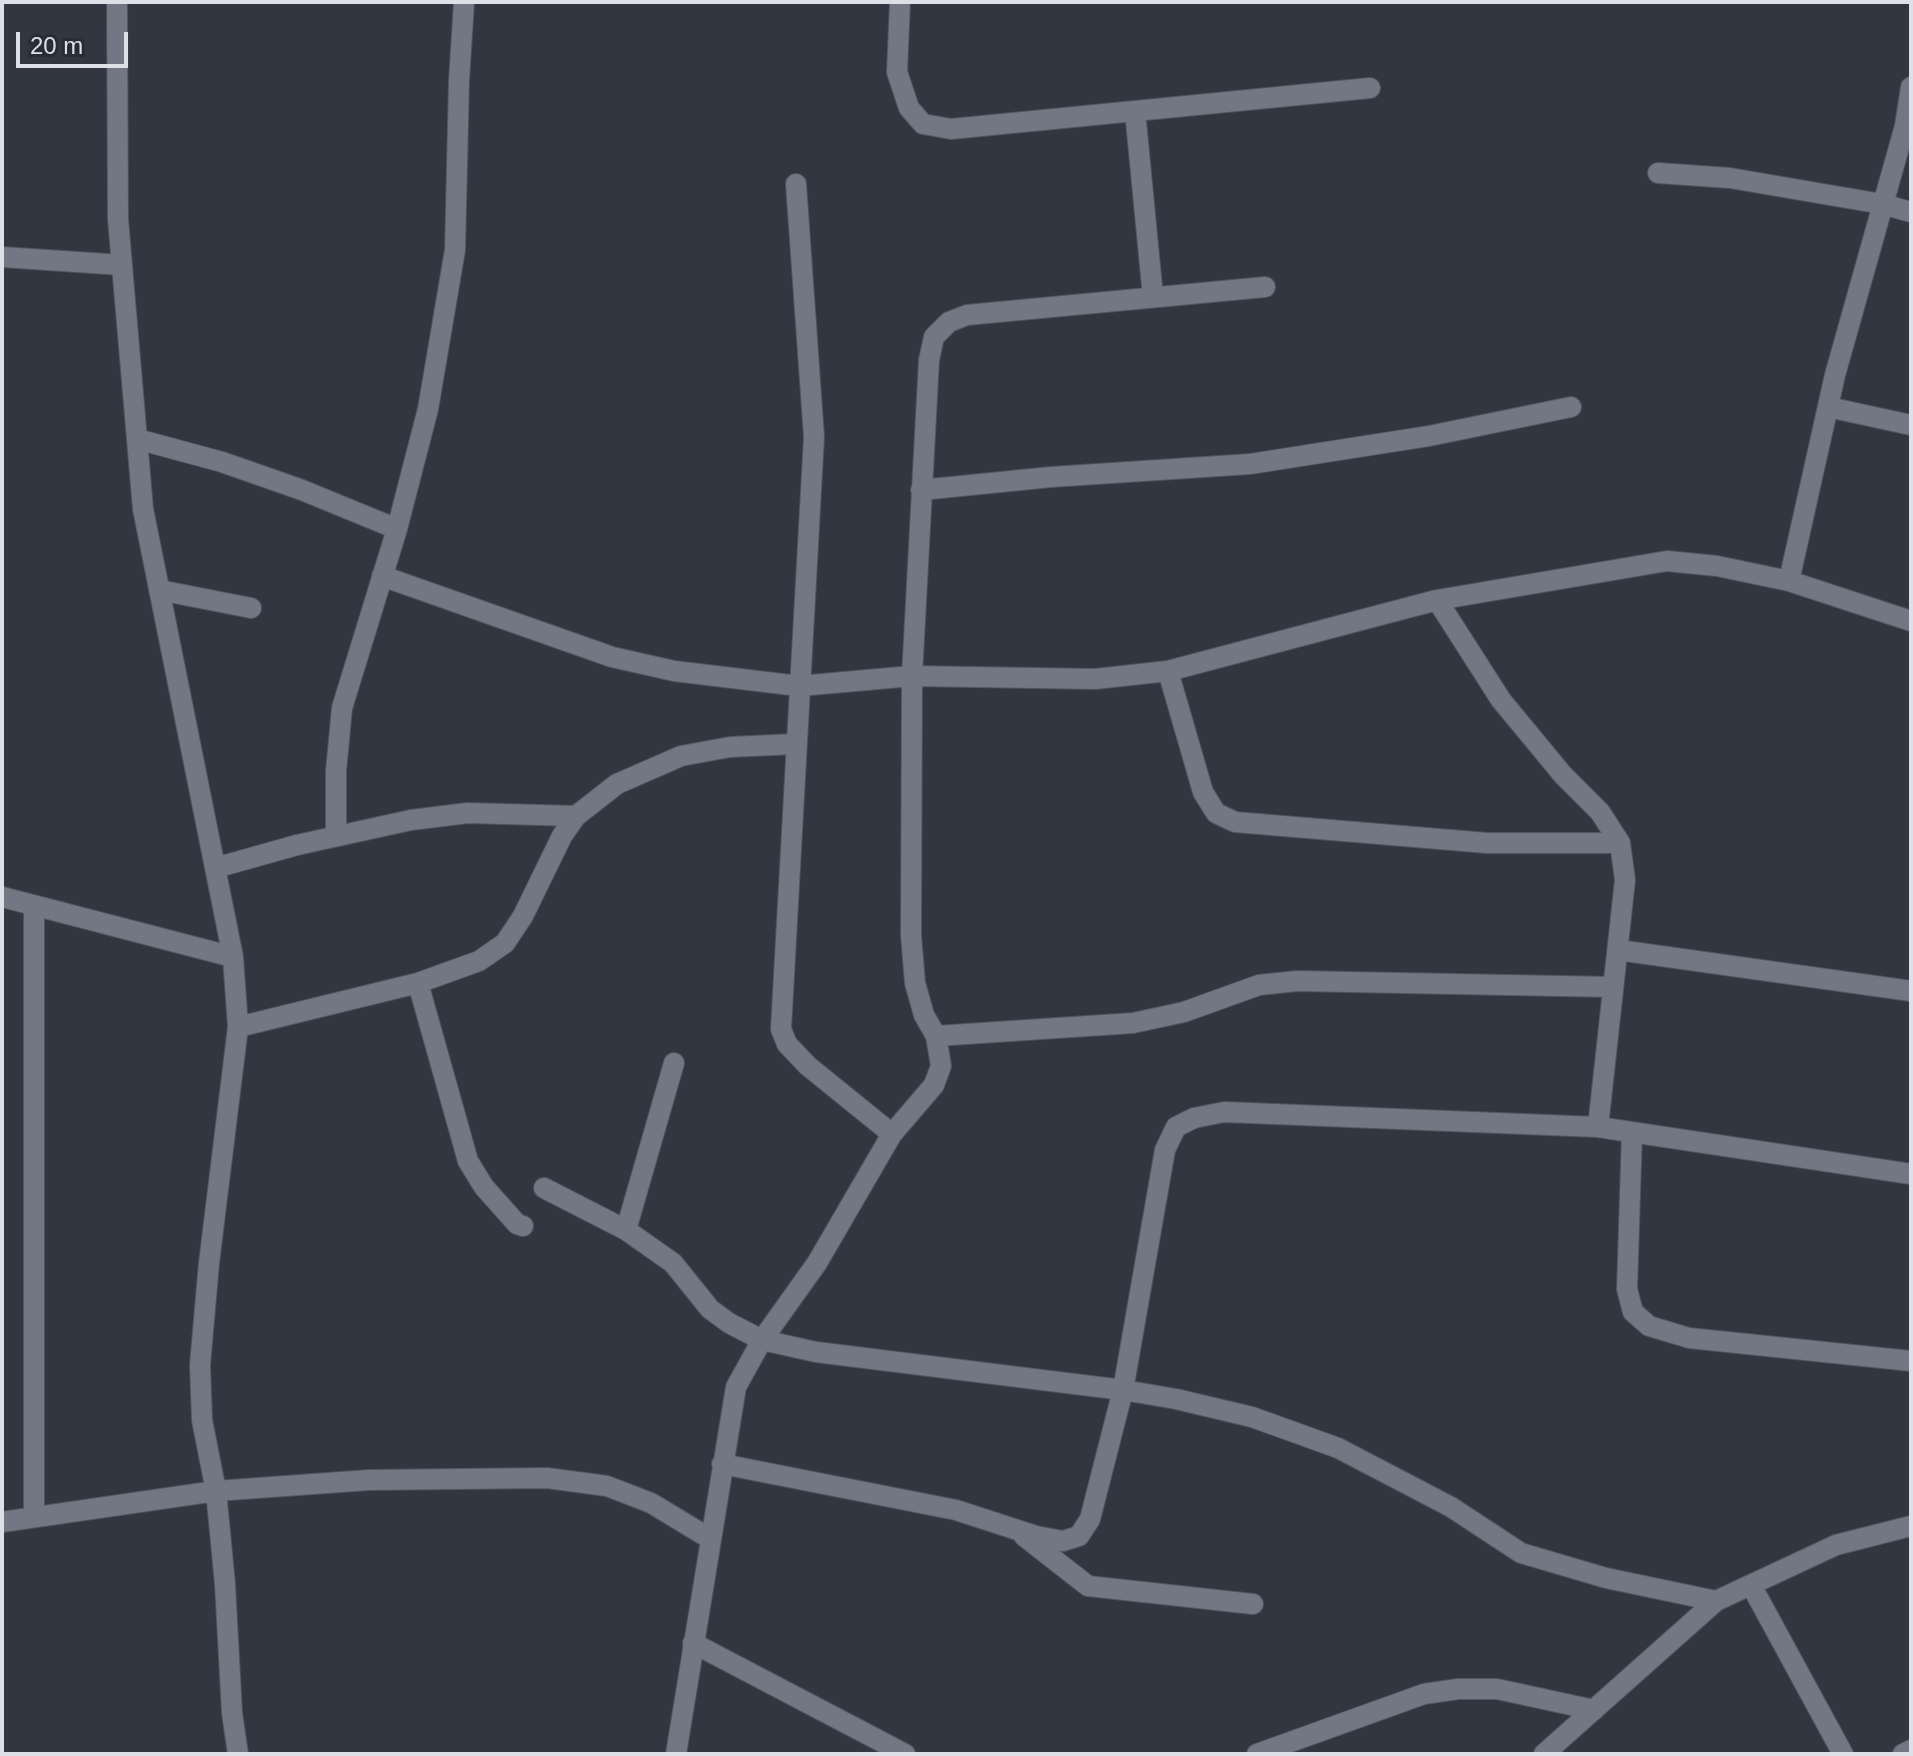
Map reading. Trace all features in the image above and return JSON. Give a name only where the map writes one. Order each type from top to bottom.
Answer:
[{"type":"street","points":[[117,2],[118,219],[143,509],[233,957],[238,1027],[209,1263],[200,1365],[202,1420],[216,1491],[232,1713],[238,1754]]},
{"type":"street","points":[[336,836],[336,771],[342,708],[397,529],[428,409],[455,250],[464,2]]},
{"type":"street","points":[[900,2],[897,72],[909,108],[923,124],[951,129],[1370,88]]},
{"type":"street","points":[[1789,581],[1828,407],[1905,126],[1911,87]]},
{"type":"street","points":[[1135,111],[1153,297]]},
{"type":"street","points":[[1658,173],[1730,178],[1882,204],[1911,212]]},
{"type":"street","points":[[796,184],[814,437],[781,1029],[787,1044],[808,1066],[892,1134]]},
{"type":"street","points":[[2,257],[122,265]]},
{"type":"street","points":[[676,1754],[736,1387],[762,1340],[817,1263],[892,1134],[934,1085],[941,1066],[936,1036],[924,1015],[915,983],[911,935],[912,676],[929,360],[934,337],[949,322],[967,315],[1265,287]]},
{"type":"street","points":[[921,490],[1051,477],[1250,464],[1429,436],[1571,407]]},
{"type":"street","points":[[1828,407],[1911,425]]},
{"type":"street","points":[[137,439],[222,462],[302,490],[397,529]]},
{"type":"street","points":[[382,576],[612,657],[674,671],[799,686],[912,676],[1095,679],[1168,671],[1437,600],[1667,561],[1717,566],[1789,581],[1911,621]]},
{"type":"street","points":[[159,590],[251,608]]},
{"type":"street","points":[[1437,600],[1501,700],[1563,775],[1600,812],[1620,843],[1625,880],[1598,1127]]},
{"type":"street","points":[[1168,671],[1203,792],[1216,813],[1235,822],[1487,843],[1620,843]]},
{"type":"street","points":[[238,1027],[418,983],[479,961],[505,943],[523,916],[562,836],[576,816],[617,784],[681,756],[730,747],[795,744]]},
{"type":"street","points":[[215,868],[411,820],[468,813],[576,816]]},
{"type":"street","points":[[2,897],[233,957]]},
{"type":"street","points":[[34,906],[34,1517]]},
{"type":"street","points":[[1618,950],[1911,991]]},
{"type":"street","points":[[936,1036],[1133,1023],[1184,1012],[1259,985],[1297,981],[1613,987]]},
{"type":"street","points":[[418,983],[468,1161],[484,1187],[517,1224],[523,1226]]},
{"type":"street","points":[[626,1230],[674,1063]]},
{"type":"street","points":[[722,1464],[956,1510],[1016,1530],[1063,1541],[1079,1536],[1090,1519],[1123,1390],[1165,1150],[1176,1127],[1194,1118],[1224,1112],[1598,1127],[1911,1174]]},
{"type":"street","points":[[1632,1132],[1627,1289],[1633,1312],[1649,1326],[1689,1338],[1911,1361]]},
{"type":"street","points":[[544,1188],[626,1230],[673,1263],[710,1309],[762,1340],[816,1352],[1123,1390],[1252,1417],[1338,1448],[1451,1507],[1521,1553],[1606,1578],[1716,1601]]},
{"type":"street","points":[[2,1522],[216,1491],[369,1480],[547,1478],[607,1486],[651,1503],[709,1538]]},
{"type":"street","points":[[1544,1754],[1716,1601],[1836,1545],[1911,1526]]},
{"type":"street","points":[[1016,1530],[1088,1586],[1253,1604]]},
{"type":"street","points":[[1751,1585],[1843,1754]]},
{"type":"street","points":[[693,1643],[905,1754]]},
{"type":"street","points":[[1257,1754],[1424,1694],[1458,1689],[1497,1689],[1594,1710]]},
{"type":"street","points":[[1903,1754],[1911,1750]]}]
